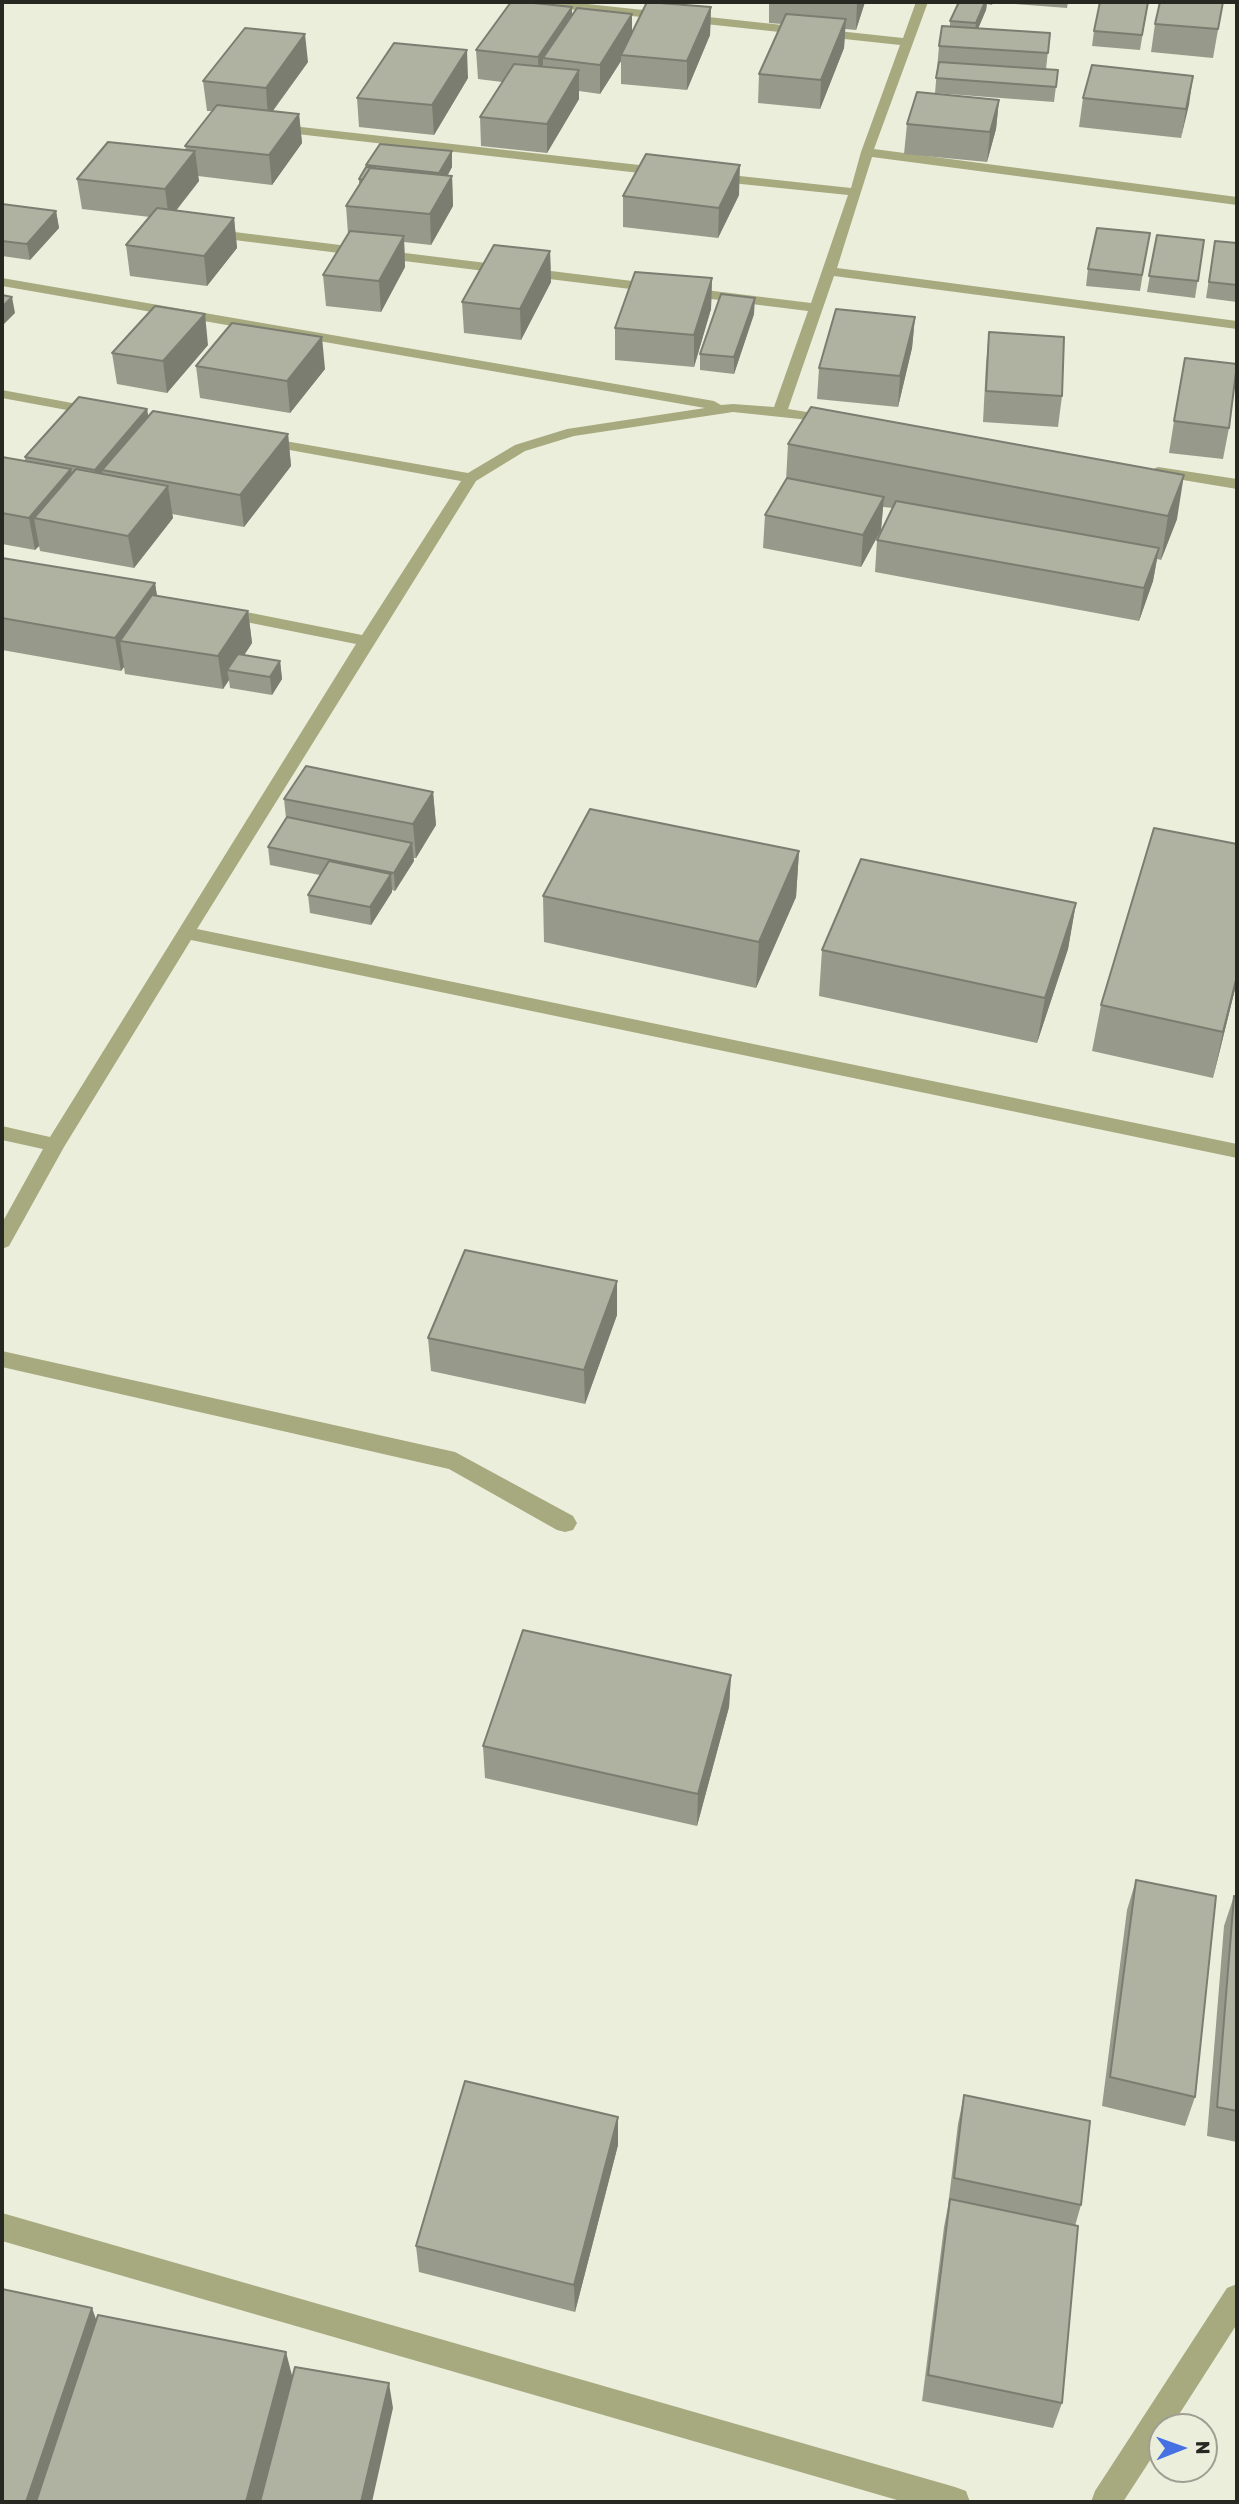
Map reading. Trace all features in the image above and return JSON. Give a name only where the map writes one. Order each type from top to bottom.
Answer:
[{"type":"street","points":[[539,2],[908,42]]},
{"type":"street","points":[[779,412],[856,192],[867,152],[922,2]]},
{"type":"street","points":[[302,131],[676,173]]},
{"type":"street","points":[[867,152],[1237,201]]},
{"type":"street","points":[[704,176],[856,192]]},
{"type":"street","points":[[190,230],[815,308]]},
{"type":"street","points":[[828,271],[1237,324]]},
{"type":"street","points":[[2,282],[733,408],[847,422]]},
{"type":"street","points":[[2,394],[112,414]]},
{"type":"street","points":[[2,1241],[55,1145],[366,641],[470,478],[520,448],[572,432],[733,408]]},
{"type":"street","points":[[249,439],[470,478]]},
{"type":"street","points":[[1143,469],[1237,484]]},
{"type":"street","points":[[204,608],[366,641]]},
{"type":"street","points":[[186,933],[1237,1151]]},
{"type":"street","points":[[2,1133],[55,1145]]},
{"type":"street","points":[[2,1359],[455,1461],[565,1523]]},
{"type":"street","points":[[2,2227],[955,2502]]},
{"type":"street","points":[[1106,2502],[1237,2298]]},
{"type":"building","points":[[511,2],[572,7],[538,57],[476,50]]},
{"type":"building","points":[[647,2],[711,7],[687,61],[621,55]]},
{"type":"building","points":[[959,2],[985,2],[976,23],[950,21]]},
{"type":"building","points":[[1100,2],[1148,2],[1142,35],[1094,31]]},
{"type":"building","points":[[1160,2],[1223,2],[1218,29],[1155,24]]},
{"type":"building","points":[[577,8],[632,14],[600,65],[543,58]]},
{"type":"building","points":[[786,14],[846,19],[821,80],[759,74]]},
{"type":"building","points":[[942,26],[1050,33],[1048,53],[939,46]]},
{"type":"building","points":[[245,28],[305,34],[266,88],[203,81]]},
{"type":"building","points":[[394,43],[467,50],[432,105],[357,98]]},
{"type":"building","points":[[939,62],[1058,70],[1056,87],[936,78]]},
{"type":"building","points":[[514,64],[579,70],[547,124],[480,117]]},
{"type":"building","points":[[1092,65],[1193,76],[1186,109],[1083,98]]},
{"type":"building","points":[[917,92],[999,100],[990,132],[907,124]]},
{"type":"building","points":[[217,105],[299,114],[269,155],[185,146]]},
{"type":"building","points":[[108,142],[195,151],[165,189],[77,179]]},
{"type":"building","points":[[380,144],[452,151],[439,173],[366,165]]},
{"type":"building","points":[[646,154],[740,165],[719,208],[623,196]]},
{"type":"building","points":[[366,167],[375,168],[370,168],[362,180],[359,179]]},
{"type":"building","points":[[370,168],[452,176],[430,214],[346,206]]},
{"type":"building","points":[[2,204],[56,211],[27,244],[2,241]]},
{"type":"building","points":[[157,208],[234,218],[204,256],[126,245]]},
{"type":"building","points":[[1097,228],[1150,233],[1142,275],[1088,269]]},
{"type":"building","points":[[350,231],[404,236],[379,281],[323,275]]},
{"type":"building","points":[[1157,235],[1204,240],[1198,281],[1149,276]]},
{"type":"building","points":[[1215,241],[1237,243],[1237,285],[1209,282]]},
{"type":"building","points":[[494,245],[550,251],[520,309],[462,302]]},
{"type":"building","points":[[635,272],[712,278],[694,335],[615,328]]},
{"type":"building","points":[[721,294],[755,298],[734,357],[700,354]]},
{"type":"building","points":[[2,295],[12,297],[2,307]]},
{"type":"building","points":[[155,306],[205,314],[163,361],[112,353]]},
{"type":"building","points":[[836,309],[915,317],[900,376],[819,368]]},
{"type":"building","points":[[232,323],[322,337],[287,381],[196,366]]},
{"type":"building","points":[[989,332],[1064,337],[1062,396],[986,391]]},
{"type":"building","points":[[1185,358],[1237,364],[1229,428],[1174,421]]},
{"type":"building","points":[[79,397],[147,409],[95,470],[25,457]]},
{"type":"building","points":[[811,407],[1184,475],[1168,516],[788,444]]},
{"type":"building","points":[[153,411],[288,434],[240,495],[102,470]]},
{"type":"building","points":[[2,457],[71,469],[29,518],[2,513]]},
{"type":"building","points":[[76,469],[168,486],[128,536],[34,518]]},
{"type":"building","points":[[787,478],[884,497],[863,535],[765,515]]},
{"type":"building","points":[[896,501],[1159,548],[1144,588],[877,540]]},
{"type":"building","points":[[2,558],[155,583],[115,638],[2,618]]},
{"type":"building","points":[[152,595],[248,611],[218,656],[120,641]]},
{"type":"building","points":[[238,654],[280,661],[270,677],[227,670]]},
{"type":"building","points":[[306,766],[433,792],[413,824],[284,799]]},
{"type":"building","points":[[590,809],[799,851],[759,942],[543,896]]},
{"type":"building","points":[[287,817],[412,843],[394,873],[268,847]]},
{"type":"building","points":[[1154,828],[1237,844],[1237,976],[1223,1032],[1101,1005]]},
{"type":"building","points":[[861,859],[1076,903],[1045,998],[822,950]]},
{"type":"building","points":[[329,861],[391,874],[370,907],[308,895]]},
{"type":"building","points":[[465,1250],[617,1281],[584,1370],[428,1338]]},
{"type":"building","points":[[523,1630],[731,1675],[698,1794],[483,1746]]},
{"type":"building","points":[[1136,1880],[1216,1896],[1195,2097],[1110,2077]]},
{"type":"building","points":[[1234,1896],[1237,1897],[1237,2111],[1217,2107]]},
{"type":"building","points":[[465,2081],[618,2117],[574,2285],[416,2246]]},
{"type":"building","points":[[964,2095],[1090,2121],[1081,2205],[954,2178]]},
{"type":"building","points":[[950,2199],[1078,2226],[1062,2403],[928,2375]]},
{"type":"building","points":[[2,2289],[92,2308],[26,2502],[2,2502]]},
{"type":"building","points":[[98,2315],[286,2352],[246,2502],[36,2502]]},
{"type":"building","points":[[295,2367],[389,2383],[361,2502],[260,2502]]}]
